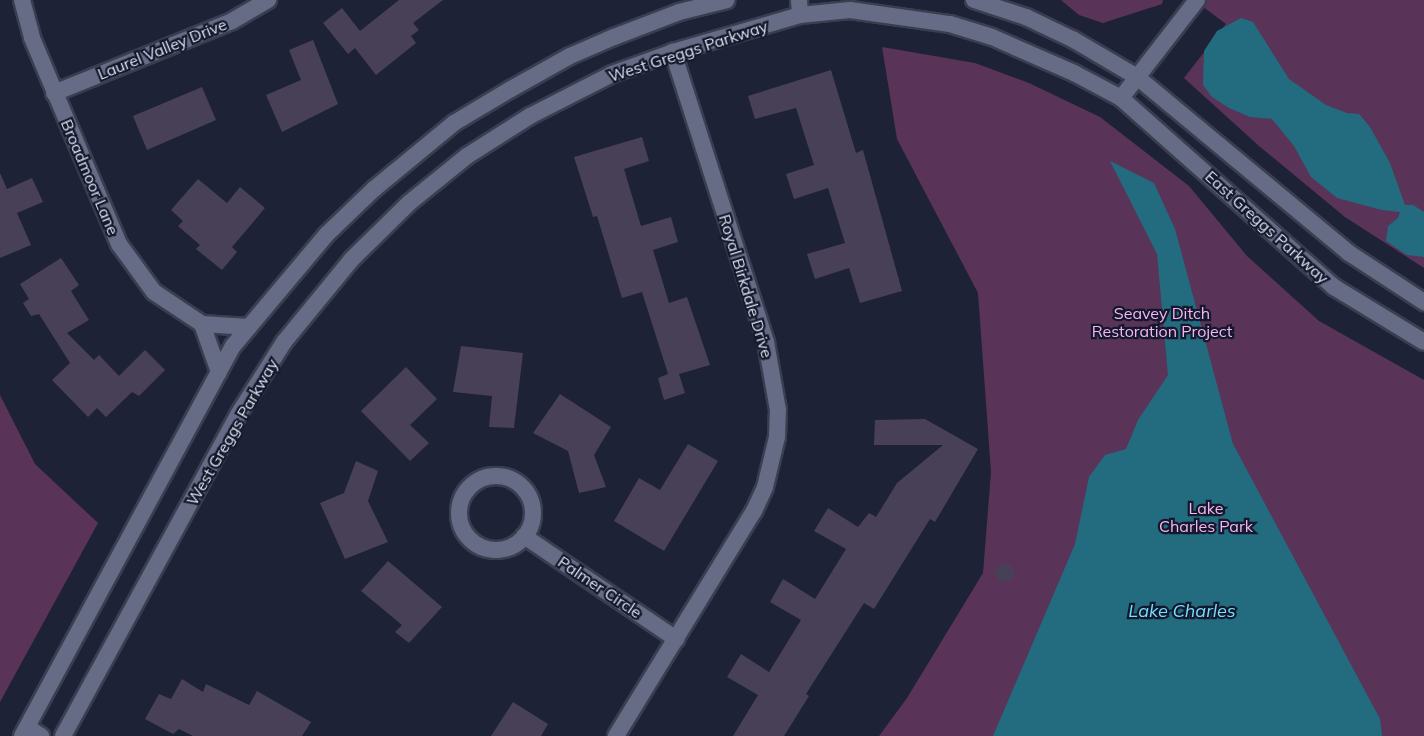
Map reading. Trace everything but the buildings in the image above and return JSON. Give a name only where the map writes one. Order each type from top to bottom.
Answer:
[{"type":"street","name":"Broadmoor Lane","points":[[22,0],[32,38],[119,244],[154,292],[202,324]]},
{"type":"street","name":"Laurel Valley Drive","points":[[54,93],[232,21],[268,0]]},
{"type":"street","points":[[30,733],[233,346],[326,235],[383,181],[454,123],[570,56],[679,12],[727,0]]},
{"type":"street","points":[[974,0],[1026,17],[1074,40],[1137,77]]},
{"type":"street","points":[[1121,98],[1197,0]]},
{"type":"street","name":"West Greggs Parkway","points":[[63,736],[239,413],[284,342],[351,260],[409,203],[476,150],[530,116],[612,74],[799,8],[850,10],[950,24],[1028,51],[1121,98]]},
{"type":"street","name":"Royal Birkdale Drive","points":[[616,736],[754,511],[765,487],[777,437],[778,410],[766,342],[673,52]]},
{"type":"street","name":"East Greggs Parkway","points":[[1137,77],[1349,252],[1424,302]]},
{"type":"street","name":"East Greggs Parkway","points":[[1121,98],[1334,286],[1424,342]]},
{"type":"street","points":[[219,372],[202,324],[249,327]]},
{"type":"street","points":[[489,477],[501,477],[521,487],[529,495],[533,508],[532,521],[524,536],[508,549],[482,548],[471,541],[463,531],[459,519],[459,507],[470,487],[489,477]]},
{"type":"street","name":"Palmer Circle","points":[[524,536],[676,639]]},
{"type":"green space","points":[[1061,0],[1163,0],[1162,4],[1103,23],[1079,15]]},
{"type":"green space","points":[[1194,0],[1424,0],[1424,268],[1345,217],[1259,146],[1184,78],[1226,24]]},
{"type":"green space","name":"Lake Charles Park","points":[[882,47],[975,63],[1029,83],[1100,117],[1189,186],[1247,256],[1319,321],[1424,380],[1424,736],[879,736],[907,698],[983,573],[991,472],[978,293],[897,139]]},
{"type":"green space","points":[[0,395],[35,464],[98,523],[0,702]]},
{"type":"water","points":[[1241,18],[1253,22],[1289,79],[1326,105],[1347,113],[1359,114],[1370,127],[1390,163],[1405,205],[1413,205],[1424,212],[1424,257],[1407,255],[1386,241],[1388,226],[1398,218],[1400,212],[1382,210],[1337,198],[1311,177],[1294,146],[1272,119],[1250,117],[1229,108],[1212,97],[1203,85],[1204,51],[1217,31]]},
{"type":"water","name":"Lake Charles","points":[[1110,161],[1154,183],[1175,229],[1233,444],[1380,719],[1382,736],[993,736],[1075,544],[1089,477],[1105,455],[1126,449],[1138,420],[1168,375],[1157,254]]},
{"type":"park label","name":"Seavey Ditch Restoration Project","points":[[1162,322]]}]
